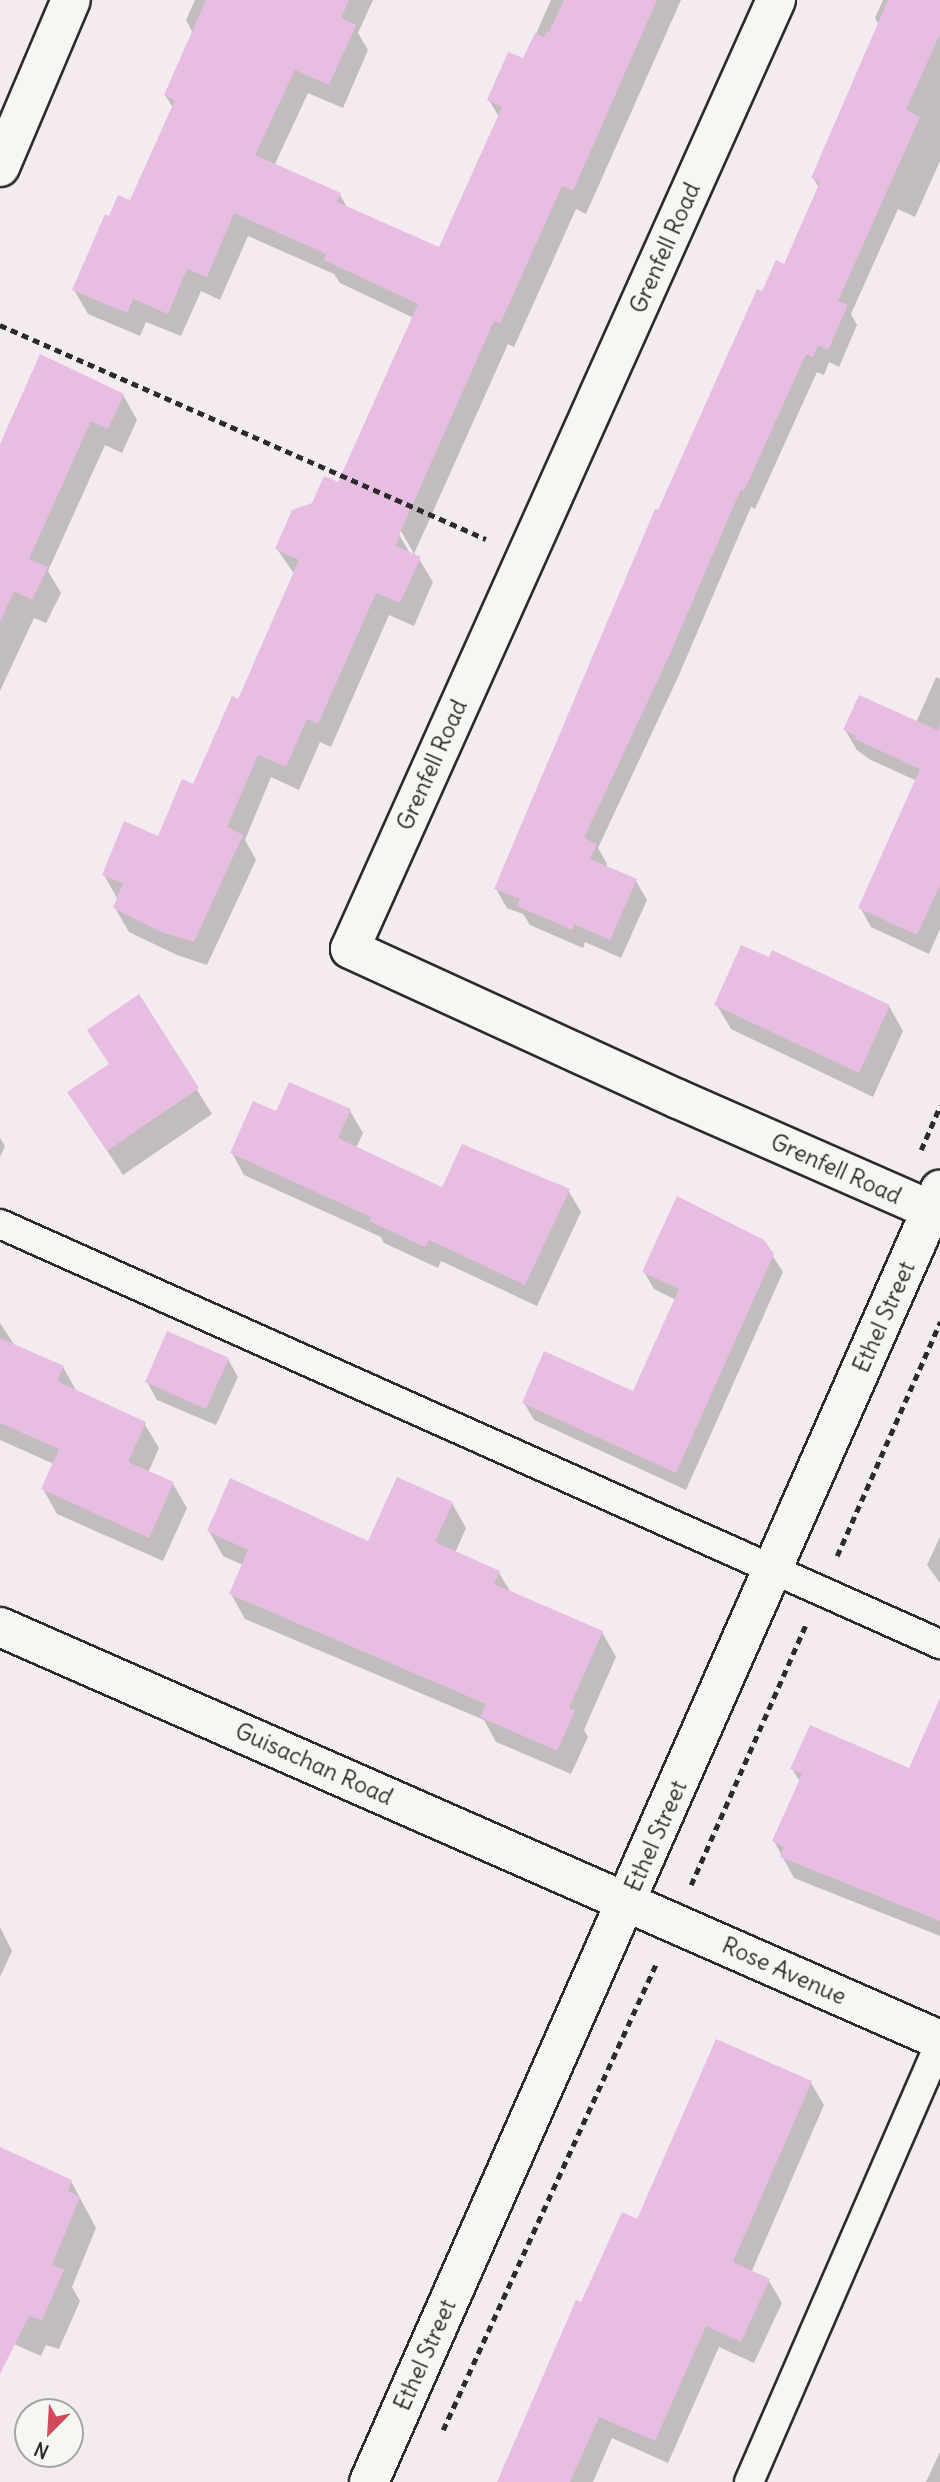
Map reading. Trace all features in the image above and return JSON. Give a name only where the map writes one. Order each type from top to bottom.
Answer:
[{"type":"street","points":[[0,167],[71,0]]},
{"type":"street","name":"Grenfell Road","points":[[776,0],[350,949],[678,1099],[937,1204]]},
{"type":"street","name":"Ethel Street","points":[[369,2482],[937,1204]]},
{"type":"street","name":"Guisachan Road","points":[[0,1627],[628,1901]]},
{"type":"street","name":"Rose Avenue","points":[[628,1901],[940,2041]]},
{"type":"lane","points":[[0,1224],[940,1644]]},
{"type":"lane","points":[[749,2482],[940,2041]]},
{"type":"path","points":[[0,325],[526,556]]},
{"type":"building","points":[[206,0],[349,0],[341,18],[356,25],[329,85],[295,70],[255,155],[341,193],[337,202],[439,247],[502,107],[487,100],[508,52],[523,58],[535,33],[544,37],[547,31],[549,32],[564,0],[657,0],[573,191],[562,186],[500,324],[494,321],[400,533],[396,546],[421,557],[400,603],[376,593],[318,724],[307,719],[286,767],[258,755],[227,827],[243,835],[194,942],[161,932],[113,908],[123,883],[102,875],[124,821],[158,836],[182,779],[193,784],[232,696],[238,699],[299,560],[275,549],[292,510],[312,503],[324,476],[338,482],[418,304],[324,260],[326,254],[234,213],[207,277],[187,269],[168,314],[133,299],[127,313],[72,290],[105,214],[109,216],[118,195],[130,200],[175,100],[164,95]]},
{"type":"building","points":[[888,0],[940,0],[940,34],[906,110],[920,117],[838,301],[848,305],[828,350],[818,345],[813,357],[806,354],[744,491],[741,489],[669,656],[584,838],[597,844],[590,859],[637,879],[610,940],[574,924],[572,930],[517,906],[520,899],[494,889],[655,509],[658,510],[757,289],[762,291],[776,260],[784,264],[820,182],[811,178]]},
{"type":"building","points":[[40,354],[124,394],[108,429],[91,421],[29,559],[48,567],[32,600],[14,591],[0,622],[0,444]]},
{"type":"building","points":[[859,695],[937,730],[940,725],[940,885],[917,935],[858,908],[920,769],[855,739],[856,736],[843,730]]},
{"type":"building","points":[[741,945],[769,957],[772,950],[890,1005],[859,1073],[714,1005]]},
{"type":"building","points":[[139,994],[199,1088],[107,1151],[67,1092],[109,1064],[87,1030]]},
{"type":"building","points":[[289,1082],[351,1109],[338,1138],[442,1187],[462,1144],[570,1189],[525,1285],[429,1240],[425,1247],[369,1221],[371,1217],[230,1153],[253,1101],[276,1111]]},
{"type":"building","points":[[677,1196],[764,1240],[774,1254],[676,1473],[522,1403],[544,1351],[633,1391],[679,1289],[642,1272]]},
{"type":"building","points":[[167,1331],[229,1358],[206,1409],[145,1382]]},
{"type":"building","points":[[0,1338],[64,1366],[57,1381],[146,1422],[128,1462],[174,1482],[149,1538],[41,1489],[59,1449],[0,1423]]},
{"type":"building","points":[[397,1477],[453,1502],[435,1542],[500,1571],[494,1584],[603,1631],[569,1708],[575,1711],[557,1751],[480,1717],[486,1704],[229,1594],[248,1550],[207,1531],[230,1478],[368,1541]]},
{"type":"building","points":[[940,1698],[940,1921],[780,1857],[784,1847],[772,1841],[802,1774],[790,1769],[810,1725],[909,1768]]},
{"type":"building","points":[[716,2039],[812,2081],[733,2262],[770,2279],[741,2342],[706,2326],[655,2441],[599,2417],[570,2482],[497,2482],[576,2300],[581,2302],[622,2212],[637,2219]]},
{"type":"building","points":[[0,2147],[72,2180],[68,2191],[80,2197],[52,2265],[64,2270],[42,2320],[29,2316],[0,2374]]}]
